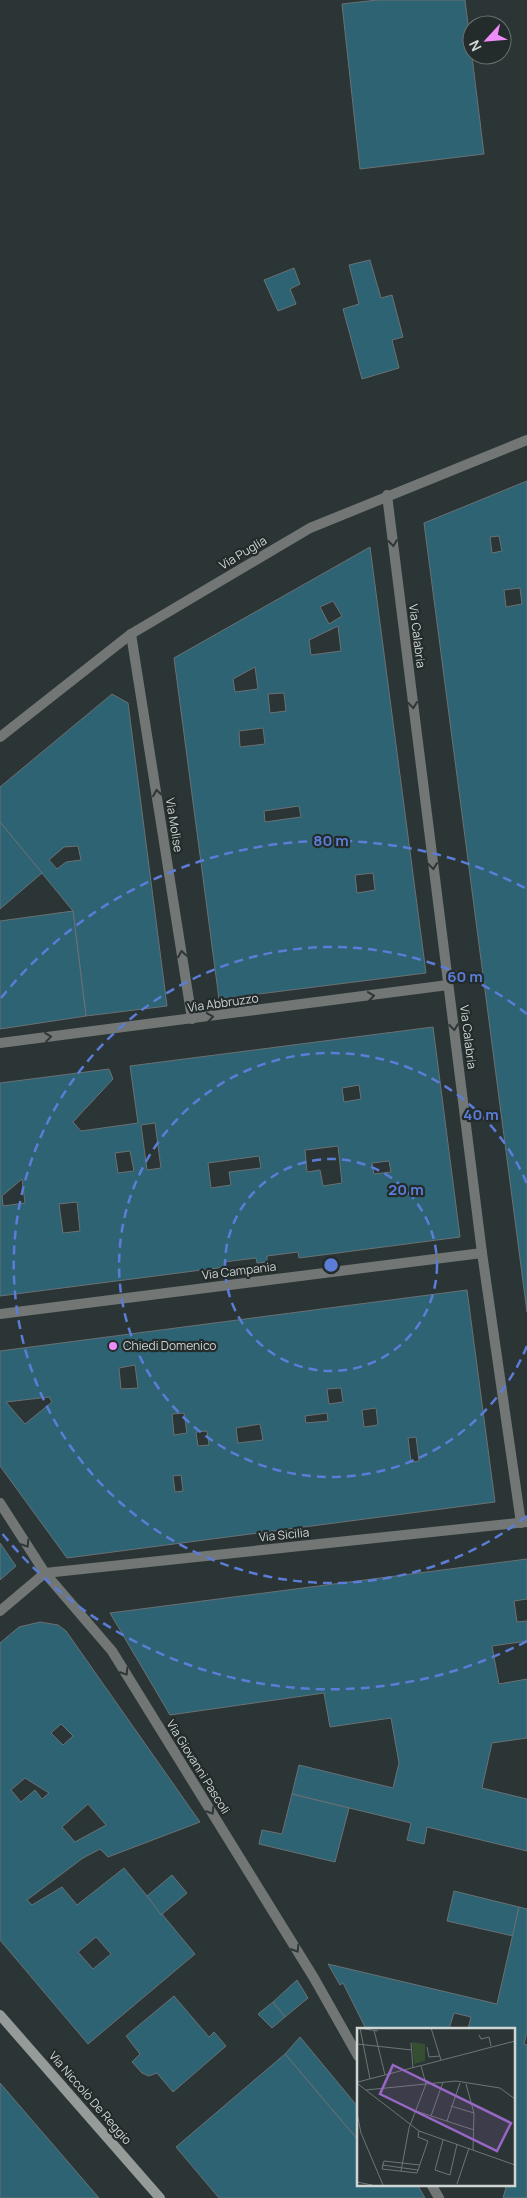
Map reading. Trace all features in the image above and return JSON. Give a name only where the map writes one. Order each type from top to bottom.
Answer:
[{"type":"main road","name":"Via Niccolò De Reggio","points":[[0,2014],[160,2198]]},
{"type":"street","name":"Via Puglia","points":[[0,737],[132,634],[310,528],[387,495],[527,440]]},
{"type":"street","name":"Via Calabria","points":[[387,495],[482,1253],[524,1522]]},
{"type":"street","name":"Via Molise","points":[[132,634],[192,1019]]},
{"type":"street","name":"Via Abbruzzo","points":[[0,1043],[448,985]]},
{"type":"street","name":"Via Campania","points":[[0,1314],[482,1253]]},
{"type":"street","name":"Via Giovanni Pascoli","points":[[0,1503],[44,1573],[112,1651],[314,1978],[357,2054]]},
{"type":"street","name":"Via Sicilia","points":[[44,1573],[524,1522]]},
{"type":"street","points":[[0,1611],[44,1573]]},
{"type":"street","points":[[432,2186],[439,2198]]},
{"type":"building","points":[[377,0],[465,0],[467,15],[462,15],[462,65],[473,65],[484,154],[360,169],[342,4]]},
{"type":"building","points":[[370,260],[381,298],[392,295],[403,337],[392,340],[399,368],[362,379],[343,309],[359,304],[349,265]]},
{"type":"building","points":[[294,268],[300,284],[290,289],[296,304],[278,311],[264,280]]},
{"type":"building","points":[[527,481],[527,1312],[424,523]],"holes":[[[499,536],[502,551],[492,553],[490,537]],[[520,588],[522,604],[506,607],[504,590]]]},
{"type":"building","points":[[370,547],[426,973],[219,999],[174,658]],"holes":[[[333,601],[342,616],[329,624],[320,607]],[[338,626],[341,651],[311,655],[309,640]],[[255,667],[258,689],[235,692],[233,679]],[[284,693],[286,711],[270,713],[268,694]],[[263,728],[265,744],[240,747],[239,731]],[[299,806],[301,817],[265,822],[264,811]],[[373,873],[375,890],[357,893],[355,875]]]},
{"type":"building","points":[[112,694],[128,703],[167,1006],[86,1016],[73,911],[0,822],[0,787]],"holes":[[[78,846],[81,860],[66,862],[57,869],[49,860],[64,847]]]},
{"type":"building","points":[[0,822],[42,873],[0,909]]},
{"type":"building","points":[[73,911],[86,1016],[0,1029],[0,921]]},
{"type":"building","points":[[433,1027],[460,1237],[299,1258],[298,1252],[267,1256],[267,1262],[257,1263],[256,1258],[224,1262],[225,1267],[0,1296],[0,1083],[109,1069],[113,1079],[73,1122],[81,1131],[138,1123],[130,1066]],"holes":[[[359,1085],[361,1099],[344,1102],[342,1088]],[[155,1123],[161,1168],[147,1170],[141,1125]],[[338,1146],[342,1183],[323,1186],[320,1170],[307,1172],[305,1150]],[[130,1151],[134,1171],[118,1173],[115,1153]],[[259,1156],[261,1168],[229,1172],[231,1185],[211,1188],[208,1163]],[[389,1161],[391,1172],[374,1174],[372,1163]],[[22,1179],[25,1203],[3,1206],[2,1196]],[[77,1202],[80,1231],[63,1233],[59,1204]]]},
{"type":"building","points":[[467,1290],[495,1502],[67,1558],[0,1466],[0,1351]],"holes":[[[135,1365],[138,1388],[121,1389],[119,1368]],[[341,1388],[343,1402],[329,1404],[327,1389]],[[49,1397],[52,1402],[25,1424],[6,1402]],[[376,1408],[378,1425],[364,1427],[362,1410]],[[184,1413],[187,1433],[174,1435],[172,1414]],[[327,1413],[328,1421],[306,1423],[305,1416]],[[260,1424],[263,1440],[238,1443],[236,1428]],[[207,1431],[209,1445],[198,1446],[196,1432]],[[416,1437],[419,1461],[411,1462],[408,1438]],[[181,1475],[183,1491],[175,1492],[173,1476]]]},
{"type":"building","points":[[0,1543],[16,1566],[0,1580]]},
{"type":"building","points":[[527,1559],[527,1599],[514,1601],[517,1622],[527,1621],[527,1641],[492,1646],[499,1684],[527,1679],[527,1738],[492,1743],[482,1788],[527,1799],[527,1851],[427,1827],[424,1844],[407,1840],[411,1823],[292,1794],[299,1765],[393,1788],[399,1763],[391,1718],[330,1727],[324,1693],[170,1715],[110,1613]]},
{"type":"building","points":[[40,1622],[58,1625],[66,1631],[200,1822],[108,1857],[100,1849],[83,1858],[27,1900],[32,1905],[62,1887],[77,1905],[124,1868],[195,1954],[88,2044],[0,1940],[0,1643],[19,1627]],"holes":[[[61,1724],[73,1736],[63,1745],[51,1733]],[[25,1778],[49,1793],[42,1799],[35,1790],[21,1802],[11,1790]],[[88,1804],[106,1825],[75,1842],[62,1827]],[[96,1937],[111,1954],[93,1969],[78,1952]]]},
{"type":"building","points":[[292,1794],[349,1808],[335,1862],[259,1844],[262,1830],[282,1834]]},
{"type":"building","points":[[172,1875],[187,1893],[161,1915],[147,1896]]},
{"type":"building","points":[[454,1891],[519,1907],[513,1936],[447,1921]]},
{"type":"building","points":[[519,1907],[527,1909],[527,2032],[524,2044],[527,2045],[527,2198],[503,2198],[506,2186],[514,2186],[514,2028],[468,2028],[471,2017],[454,2013],[449,2028],[366,2028],[343,1983],[340,1985],[328,1964],[497,2004]]},
{"type":"building","points":[[297,1980],[308,1998],[285,2017],[273,2002]]},
{"type":"building","points":[[174,1996],[209,2037],[214,2032],[226,2046],[173,2092],[157,2073],[149,2076],[142,2073],[132,2062],[140,2054],[126,2036]]},
{"type":"building","points":[[273,2002],[285,2017],[272,2028],[258,2014]]},
{"type":"building","points":[[300,2037],[357,2106],[357,2139],[285,2054]]},
{"type":"building","points":[[285,2054],[357,2139],[357,2186],[418,2186],[425,2198],[219,2198],[176,2147]]},
{"type":"building","points":[[0,2083],[99,2198],[0,2198]]},
{"type":"place","name":"Chiedi Domenico","points":[[113,1346]]}]
